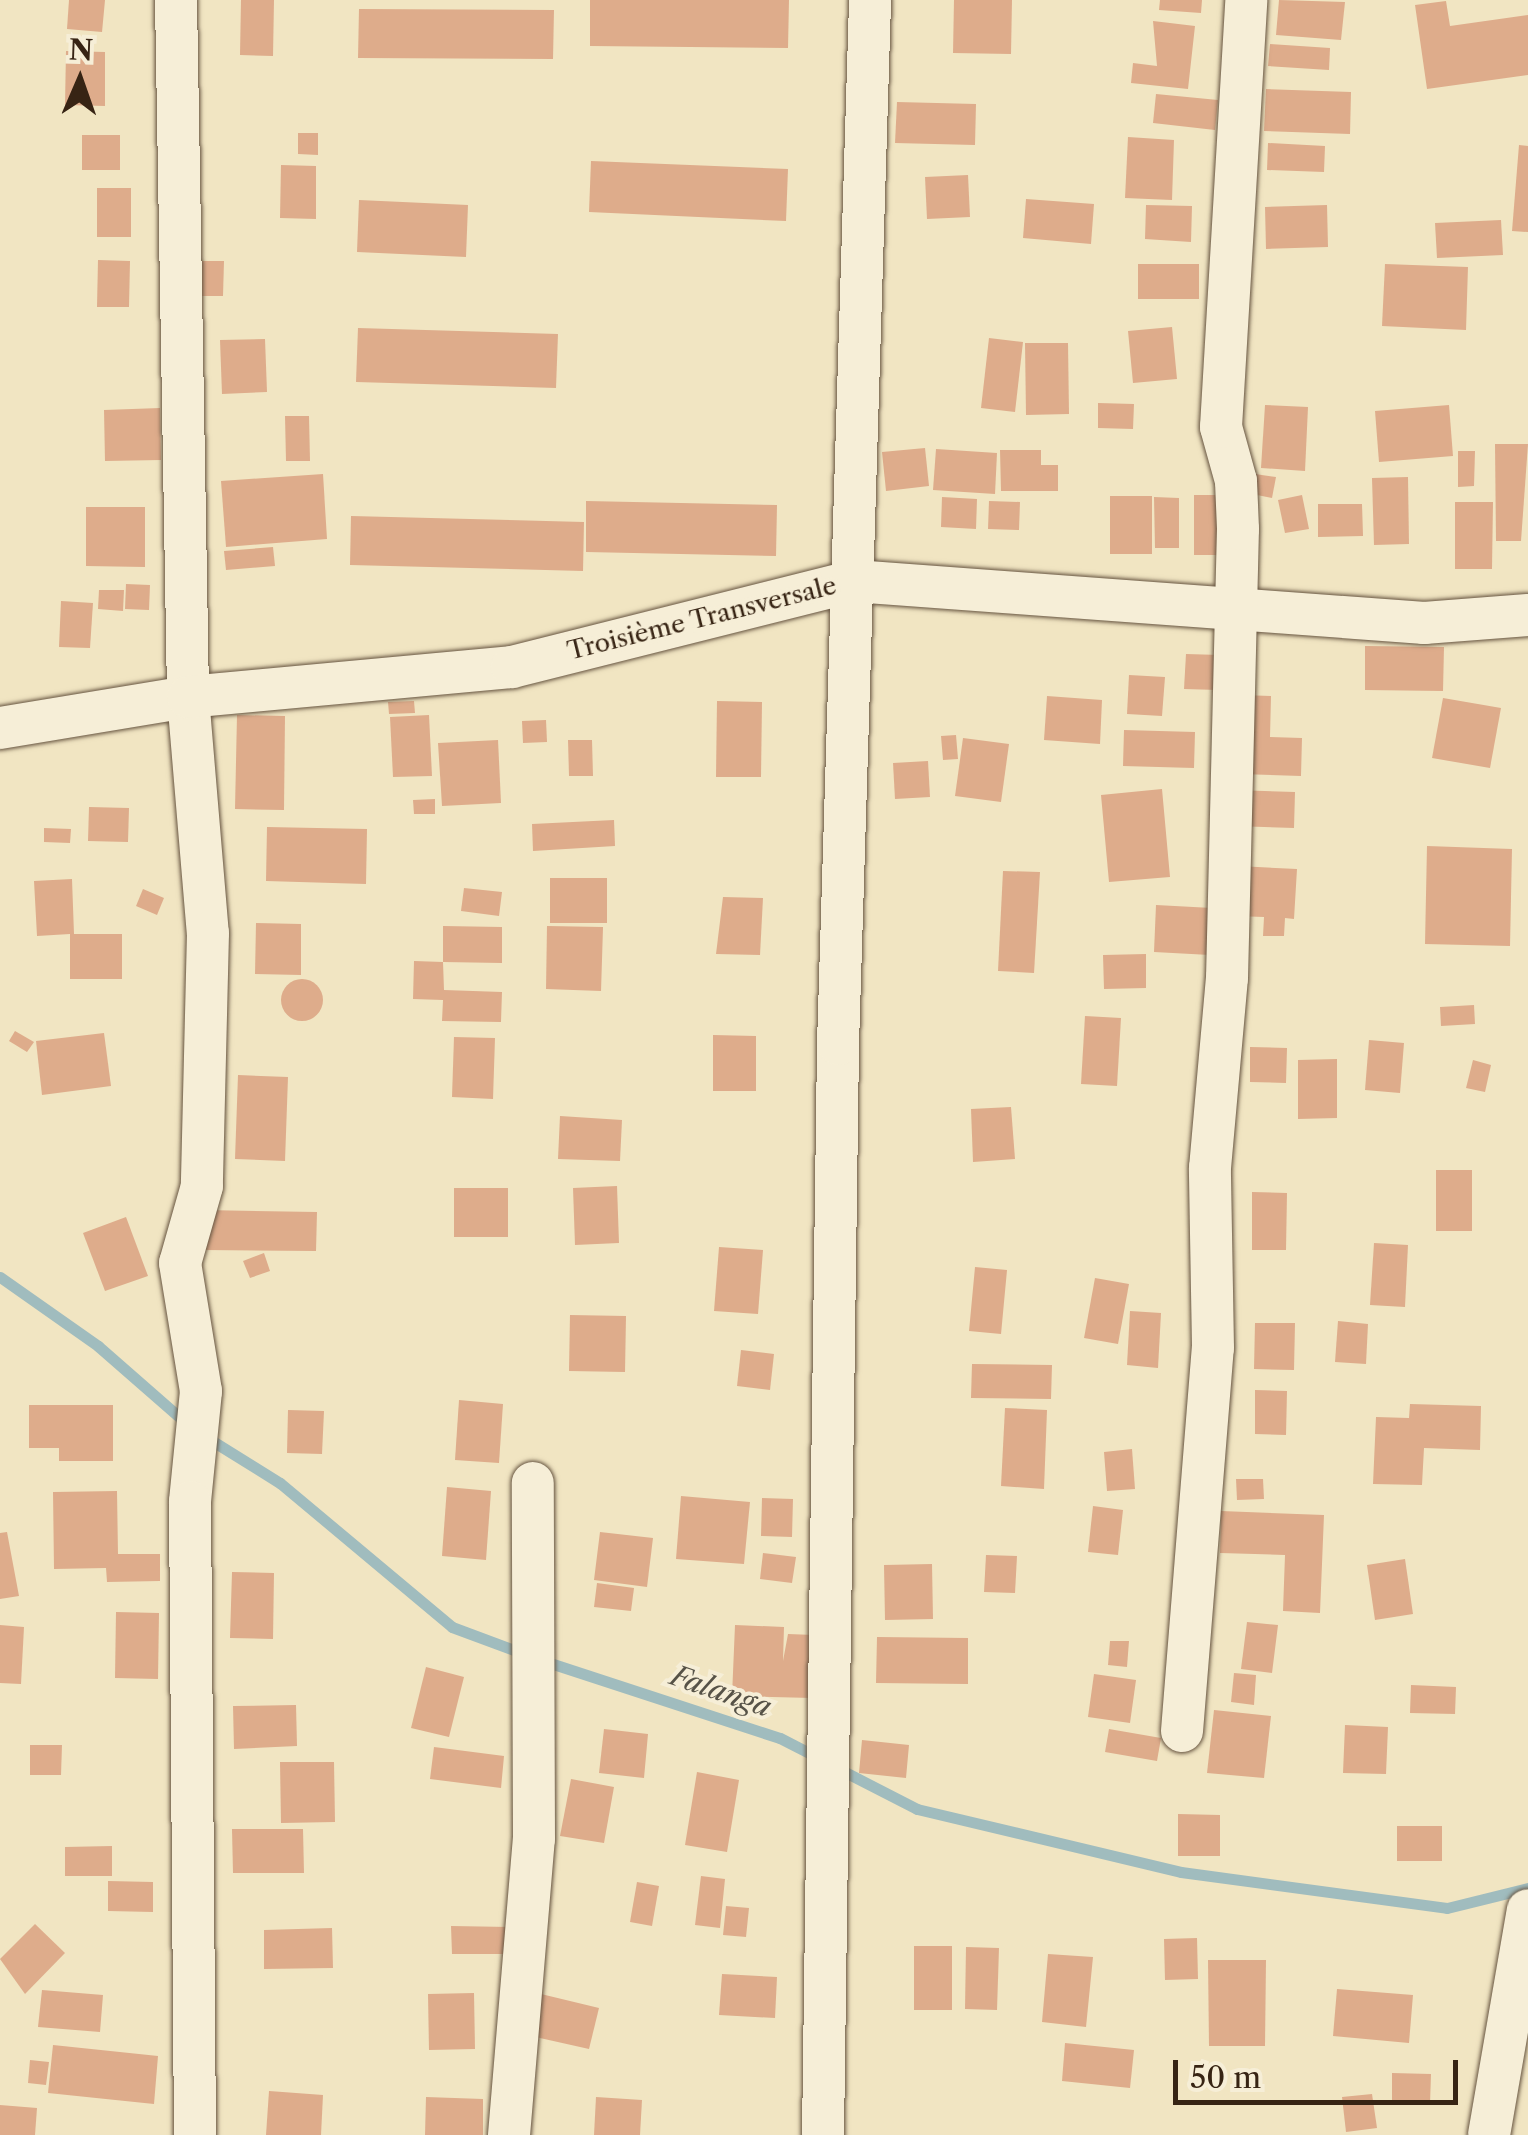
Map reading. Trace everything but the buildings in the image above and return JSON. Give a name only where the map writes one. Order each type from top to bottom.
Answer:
[{"type":"street","points":[[176,0],[188,697],[208,934],[202,1186],[180,1263],[201,1391],[190,1502],[195,2135]]},
{"type":"street","points":[[823,2135],[838,1063],[854,581],[851,468],[870,0]]},
{"type":"street","points":[[1182,1732],[1214,1348],[1210,1168],[1227,978],[1236,481],[1222,427],[1246,0]]},
{"type":"street","name":"Troisième Transversale","points":[[0,728],[188,697],[512,667],[854,581],[1231,604],[1424,623],[1528,615]]},
{"type":"street","points":[[509,2135],[534,1839],[533,1483]]},
{"type":"street","points":[[1489,2135],[1528,1910]]},
{"type":"waterway","name":"Falanga","points":[[0,1277],[98,1346],[187,1424]]},
{"type":"waterway","name":"Falanga","points":[[206,1437],[280,1483],[452,1627],[522,1653]]},
{"type":"waterway","name":"Falanga","points":[[544,1661],[780,1738],[819,1758]]},
{"type":"waterway","name":"Falanga","points":[[839,1769],[917,1809],[1181,1872],[1447,1908],[1528,1888]]}]
